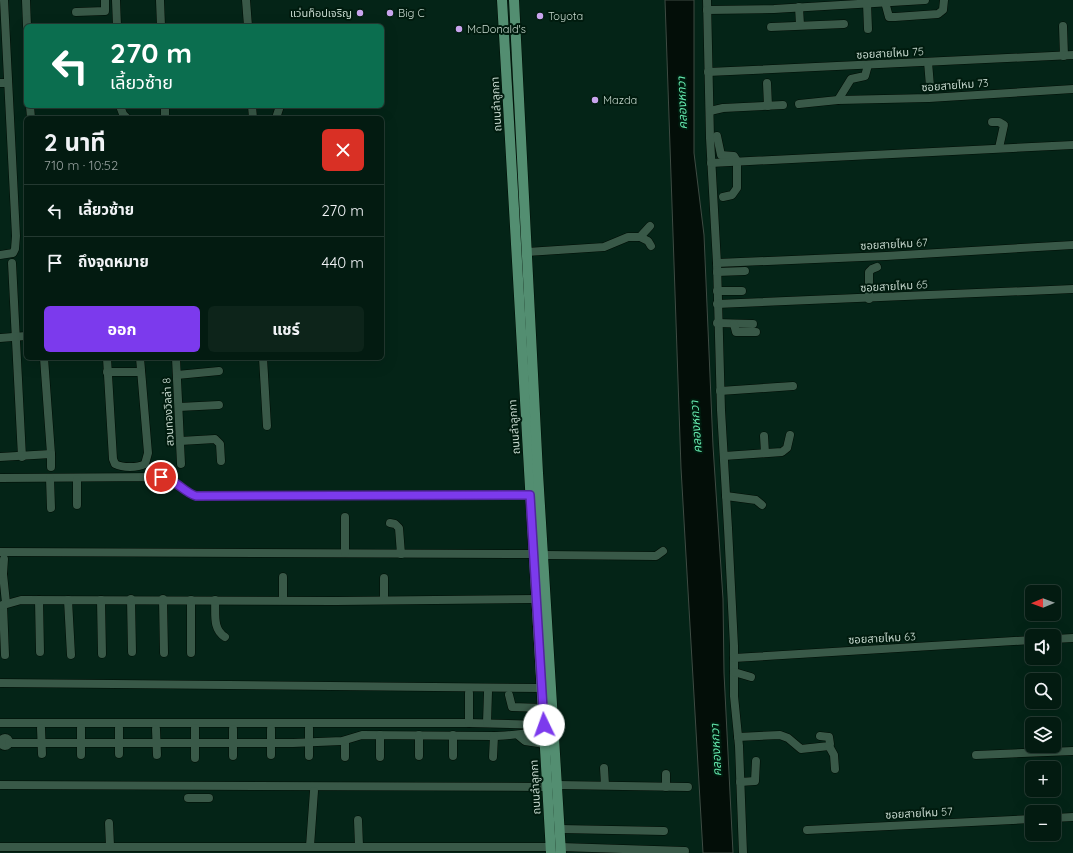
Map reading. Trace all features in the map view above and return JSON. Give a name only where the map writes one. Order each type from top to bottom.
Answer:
[{"type":"main road","name":"ถนนลำลูกกา","points":[[502,0],[530,495],[538,554],[536,599],[544,734],[560,829],[556,850]]},
{"type":"main road","name":"ถนนลำลูกกา","points":[[514,0],[527,252],[538,554],[556,850]]},
{"type":"street","points":[[0,255],[13,253],[16,249],[4,83],[4,0]]},
{"type":"street","points":[[26,0],[27,24]]},
{"type":"street","points":[[76,12],[105,11],[105,0]]},
{"type":"street","points":[[116,0],[116,24]]},
{"type":"street","points":[[160,0],[161,24]]},
{"type":"street","points":[[246,0],[248,24]]},
{"type":"street","points":[[707,0],[711,163],[717,263],[720,391],[743,853]]},
{"type":"street","points":[[707,10],[799,7],[925,0]]},
{"type":"street","points":[[885,2],[889,17],[895,17],[938,14],[943,10],[944,0]]},
{"type":"street","points":[[867,3],[868,28]]},
{"type":"street","points":[[799,7],[800,25]]},
{"type":"street","points":[[771,27],[844,24]]},
{"type":"street","points":[[1063,26],[1064,56]]},
{"type":"street","name":"ซอยสายไหม 75","points":[[708,72],[1073,55]]},
{"type":"street","points":[[928,62],[930,86]]},
{"type":"street","points":[[838,100],[851,79],[865,76],[868,65]]},
{"type":"street","points":[[767,83],[768,106]]},
{"type":"street","name":"ซอยสายไหม 73","points":[[799,104],[838,100],[929,98],[1073,90]]},
{"type":"street","points":[[709,101],[723,108]]},
{"type":"street","points":[[710,111],[723,108],[783,105]]},
{"type":"street","points":[[992,122],[999,122],[1004,125],[999,148]]},
{"type":"street","points":[[717,136],[720,155],[734,156],[736,161],[738,188],[732,195],[723,197]]},
{"type":"street","points":[[711,163],[1073,145]]},
{"type":"street","points":[[640,237],[650,226]]},
{"type":"street","points":[[527,252],[604,247],[628,237],[640,237],[648,241],[651,246]]},
{"type":"street","name":"ซอยสายไหม 67","points":[[717,263],[886,256],[1073,244]]},
{"type":"street","points":[[12,263],[22,456]]},
{"type":"street","points":[[869,298],[869,272],[877,267]]},
{"type":"street","points":[[717,272],[746,271]]},
{"type":"street","name":"ซอยสายไหม 65","points":[[717,304],[1073,288]]},
{"type":"street","points":[[717,291],[742,291]]},
{"type":"street","points":[[718,324],[734,324],[736,332],[755,328]]},
{"type":"street","points":[[0,338],[24,336]]},
{"type":"street","points":[[44,360],[51,467]]},
{"type":"street","points":[[107,360],[113,459],[115,464],[119,466],[140,466],[145,464],[148,453],[140,360]]},
{"type":"street","name":"สวนทองวิลล่า 8","points":[[176,360],[181,464]]},
{"type":"street","points":[[264,360],[267,426]]},
{"type":"street","points":[[177,375],[219,371]]},
{"type":"street","points":[[107,372],[141,372]]},
{"type":"street","points":[[720,391],[793,386]]},
{"type":"street","points":[[179,407],[219,405]]},
{"type":"street","points":[[724,456],[784,451],[789,444],[790,435]]},
{"type":"street","points":[[764,436],[765,453]]},
{"type":"street","points":[[180,441],[215,439],[220,444],[221,461]]},
{"type":"street","points":[[0,457],[51,454]]},
{"type":"street","points":[[0,478],[161,477],[169,478],[188,494],[196,496],[530,495]]},
{"type":"street","points":[[50,478],[51,508]]},
{"type":"street","points":[[77,478],[77,505]]},
{"type":"street","points":[[726,496],[756,500],[762,505]]},
{"type":"street","points":[[345,517],[345,553]]},
{"type":"street","points":[[390,523],[395,524],[399,528],[401,554]]},
{"type":"street","points":[[5,655],[2,556],[345,553],[656,556],[663,550]]},
{"type":"street","points":[[283,577],[283,600]]},
{"type":"street","points":[[384,578],[384,600]]},
{"type":"street","points":[[131,599],[132,652]]},
{"type":"street","points":[[163,599],[164,653]]},
{"type":"street","points":[[3,605],[15,600],[536,599]]},
{"type":"street","points":[[39,600],[40,652]]},
{"type":"street","points":[[68,600],[71,655]]},
{"type":"street","points":[[101,600],[102,654]]},
{"type":"street","points":[[191,600],[191,653]]},
{"type":"street","points":[[216,600],[216,625],[220,634],[225,637]]},
{"type":"street","points":[[1061,639],[1073,638]]},
{"type":"street","name":"ซอยสายไหม 63","points":[[734,658],[1025,640]]},
{"type":"street","points":[[734,672],[751,676]]},
{"type":"street","points":[[0,683],[542,688]]},
{"type":"street","points":[[487,723],[488,692]]},
{"type":"street","points":[[469,693],[469,723]]},
{"type":"street","points":[[510,695],[512,707],[543,708]]},
{"type":"street","points":[[5,755],[2,726],[487,723],[544,734]]},
{"type":"street","points":[[41,728],[42,754]]},
{"type":"street","points":[[81,728],[81,755]]},
{"type":"street","points":[[119,728],[119,754]]},
{"type":"street","points":[[195,728],[195,758]]},
{"type":"street","points":[[309,728],[309,756]]},
{"type":"street","points":[[233,729],[233,756]]},
{"type":"street","points":[[271,729],[271,755]]},
{"type":"street","points":[[156,730],[157,755]]},
{"type":"street","points":[[4,742],[309,743],[345,741],[362,735],[454,735],[520,736],[525,742],[544,734]]},
{"type":"street","points":[[380,735],[380,757]]},
{"type":"street","points":[[419,735],[419,756]]},
{"type":"street","points":[[453,756],[454,735]]},
{"type":"street","points":[[738,737],[780,735],[788,738],[801,749],[828,746]]},
{"type":"street","points":[[493,757],[494,736]]},
{"type":"street","points":[[820,736],[829,737],[830,744],[828,746]]},
{"type":"street","points":[[345,741],[345,757]]},
{"type":"street","points":[[828,746],[834,755],[834,769]]},
{"type":"street","points":[[976,756],[1073,751]]},
{"type":"street","points":[[740,782],[755,781],[756,761]]},
{"type":"street","points":[[604,768],[605,785]]},
{"type":"street","points":[[666,774],[666,787]]},
{"type":"street","points":[[199,784],[200,798]]},
{"type":"street","points":[[0,785],[605,785],[688,787]]},
{"type":"street","points":[[310,846],[314,791]]},
{"type":"street","points":[[188,798],[209,798]]},
{"type":"street","points":[[1061,818],[1073,817]]},
{"type":"street","name":"ซอยสายไหม 57","points":[[807,830],[1025,819]]},
{"type":"street","points":[[358,820],[359,846]]},
{"type":"street","points":[[109,823],[110,846]]},
{"type":"street","points":[[560,829],[664,831]]},
{"type":"street","points":[[0,847],[359,846],[453,849],[685,851]]},
{"type":"water","name":"คลองหกวา","points":[[665,0],[694,0],[694,153],[704,235],[713,446],[723,599],[724,673],[733,853],[703,853],[681,468]]},
{"type":"place","name":"แว่นท็อปเจริญ","points":[[360,13]]},
{"type":"place","name":"Big C","points":[[390,13]]},
{"type":"place","name":"Toyota","points":[[540,16]]},
{"type":"place","name":"McDonald's","points":[[459,29]]},
{"type":"place","name":"Mazda","points":[[595,100]]},
{"type":"route","points":[[161,477],[169,478],[188,494],[196,496],[530,495],[544,725]]}]
